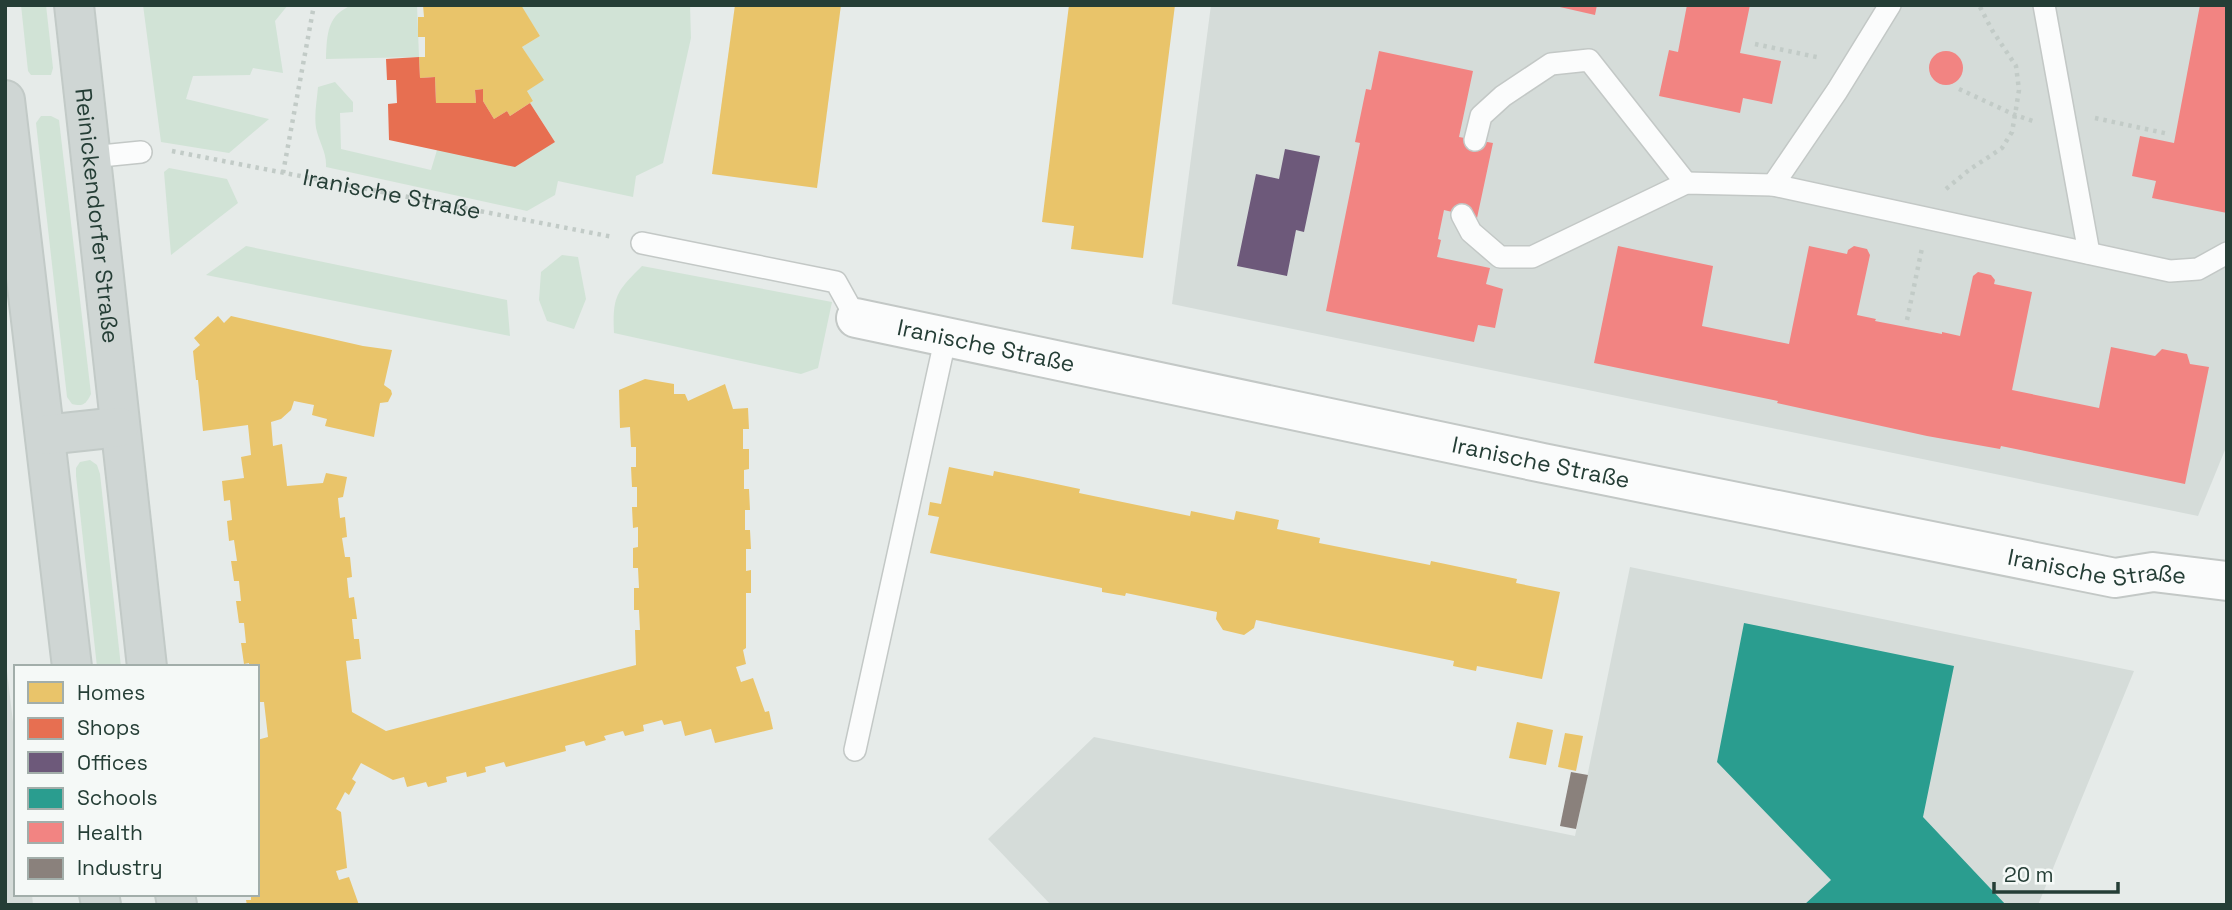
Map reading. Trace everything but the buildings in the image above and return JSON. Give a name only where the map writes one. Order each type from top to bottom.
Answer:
[{"type":"main road","name":"Reinickendorfer Straße","points":[[74,5],[147,665]]},
{"type":"main road","points":[[5,100],[72,665]]},
{"type":"main road","points":[[46,435],[119,427]]},
{"type":"street","name":"Iranische Straße","points":[[856,318],[1543,463],[2115,579],[2153,572],[2227,581]]},
{"type":"lane","points":[[1773,185],[1890,5]]},
{"type":"lane","points":[[2044,5],[2089,253]]},
{"type":"lane","points":[[1475,140],[1481,116],[1503,96],[1551,64],[1589,60],[1686,183]]},
{"type":"lane","points":[[91,157],[141,152]]},
{"type":"lane","points":[[1462,215],[1471,232],[1500,257],[1532,257],[1686,183],[1773,185],[2170,271],[2198,268],[2227,253]]},
{"type":"lane","points":[[642,243],[836,282],[856,318]]},
{"type":"lane","points":[[855,750],[946,336]]},
{"type":"path","points":[[282,173],[314,5]]},
{"type":"path","points":[[1908,320],[1927,218],[1946,188],[2002,148],[2012,132],[2019,90],[2016,66],[1979,5]]},
{"type":"path","points":[[1755,44],[1852,65]]},
{"type":"path","points":[[1959,89],[2015,115],[2067,132]]},
{"type":"path","points":[[2063,111],[2169,134]]},
{"type":"path","name":"Iranische Straße","points":[[141,152],[162,149],[642,243]]},
{"type":"shaded area","points":[[1211,5],[2227,5],[2227,445],[2198,516],[1172,304]]},
{"type":"shaded area","points":[[1630,567],[2134,671],[2038,905],[1051,905],[988,839],[1094,737],[1575,836]]},
{"type":"shaded area","points":[[5,654],[14,731],[14,896],[32,896],[33,905],[5,905]]},
{"type":"green space","points":[[21,5],[46,5],[53,68],[51,75],[31,75],[28,71]]},
{"type":"green space","points":[[143,5],[288,5],[275,21],[283,73],[253,68],[250,75],[193,76],[186,99],[269,119],[229,153],[161,142]]},
{"type":"green space","points":[[353,5],[417,5],[419,57],[326,59],[328,33],[333,19]]},
{"type":"green space","points":[[690,5],[691,38],[663,163],[636,176],[633,197],[558,181],[555,195],[527,211],[326,167],[316,128],[316,102],[318,87],[335,82],[353,102],[353,112],[340,113],[341,149],[431,170],[437,150],[555,142],[530,103],[533,101],[527,91],[543,80],[522,47],[540,36],[521,6]]},
{"type":"green space","points":[[41,116],[51,116],[59,120],[91,394],[82,405],[72,404],[67,397],[36,123]]},
{"type":"green space","points":[[169,168],[227,179],[238,203],[171,255],[164,172]]},
{"type":"green space","points":[[246,246],[507,300],[510,336],[206,275]]},
{"type":"green space","points":[[562,255],[578,257],[586,299],[574,329],[547,321],[539,300],[541,272]]},
{"type":"green space","points":[[642,266],[832,302],[818,368],[801,374],[614,333],[615,302],[622,288]]},
{"type":"green space","points":[[90,460],[97,465],[100,474],[121,665],[97,665],[76,476],[76,468],[80,462]]}]
